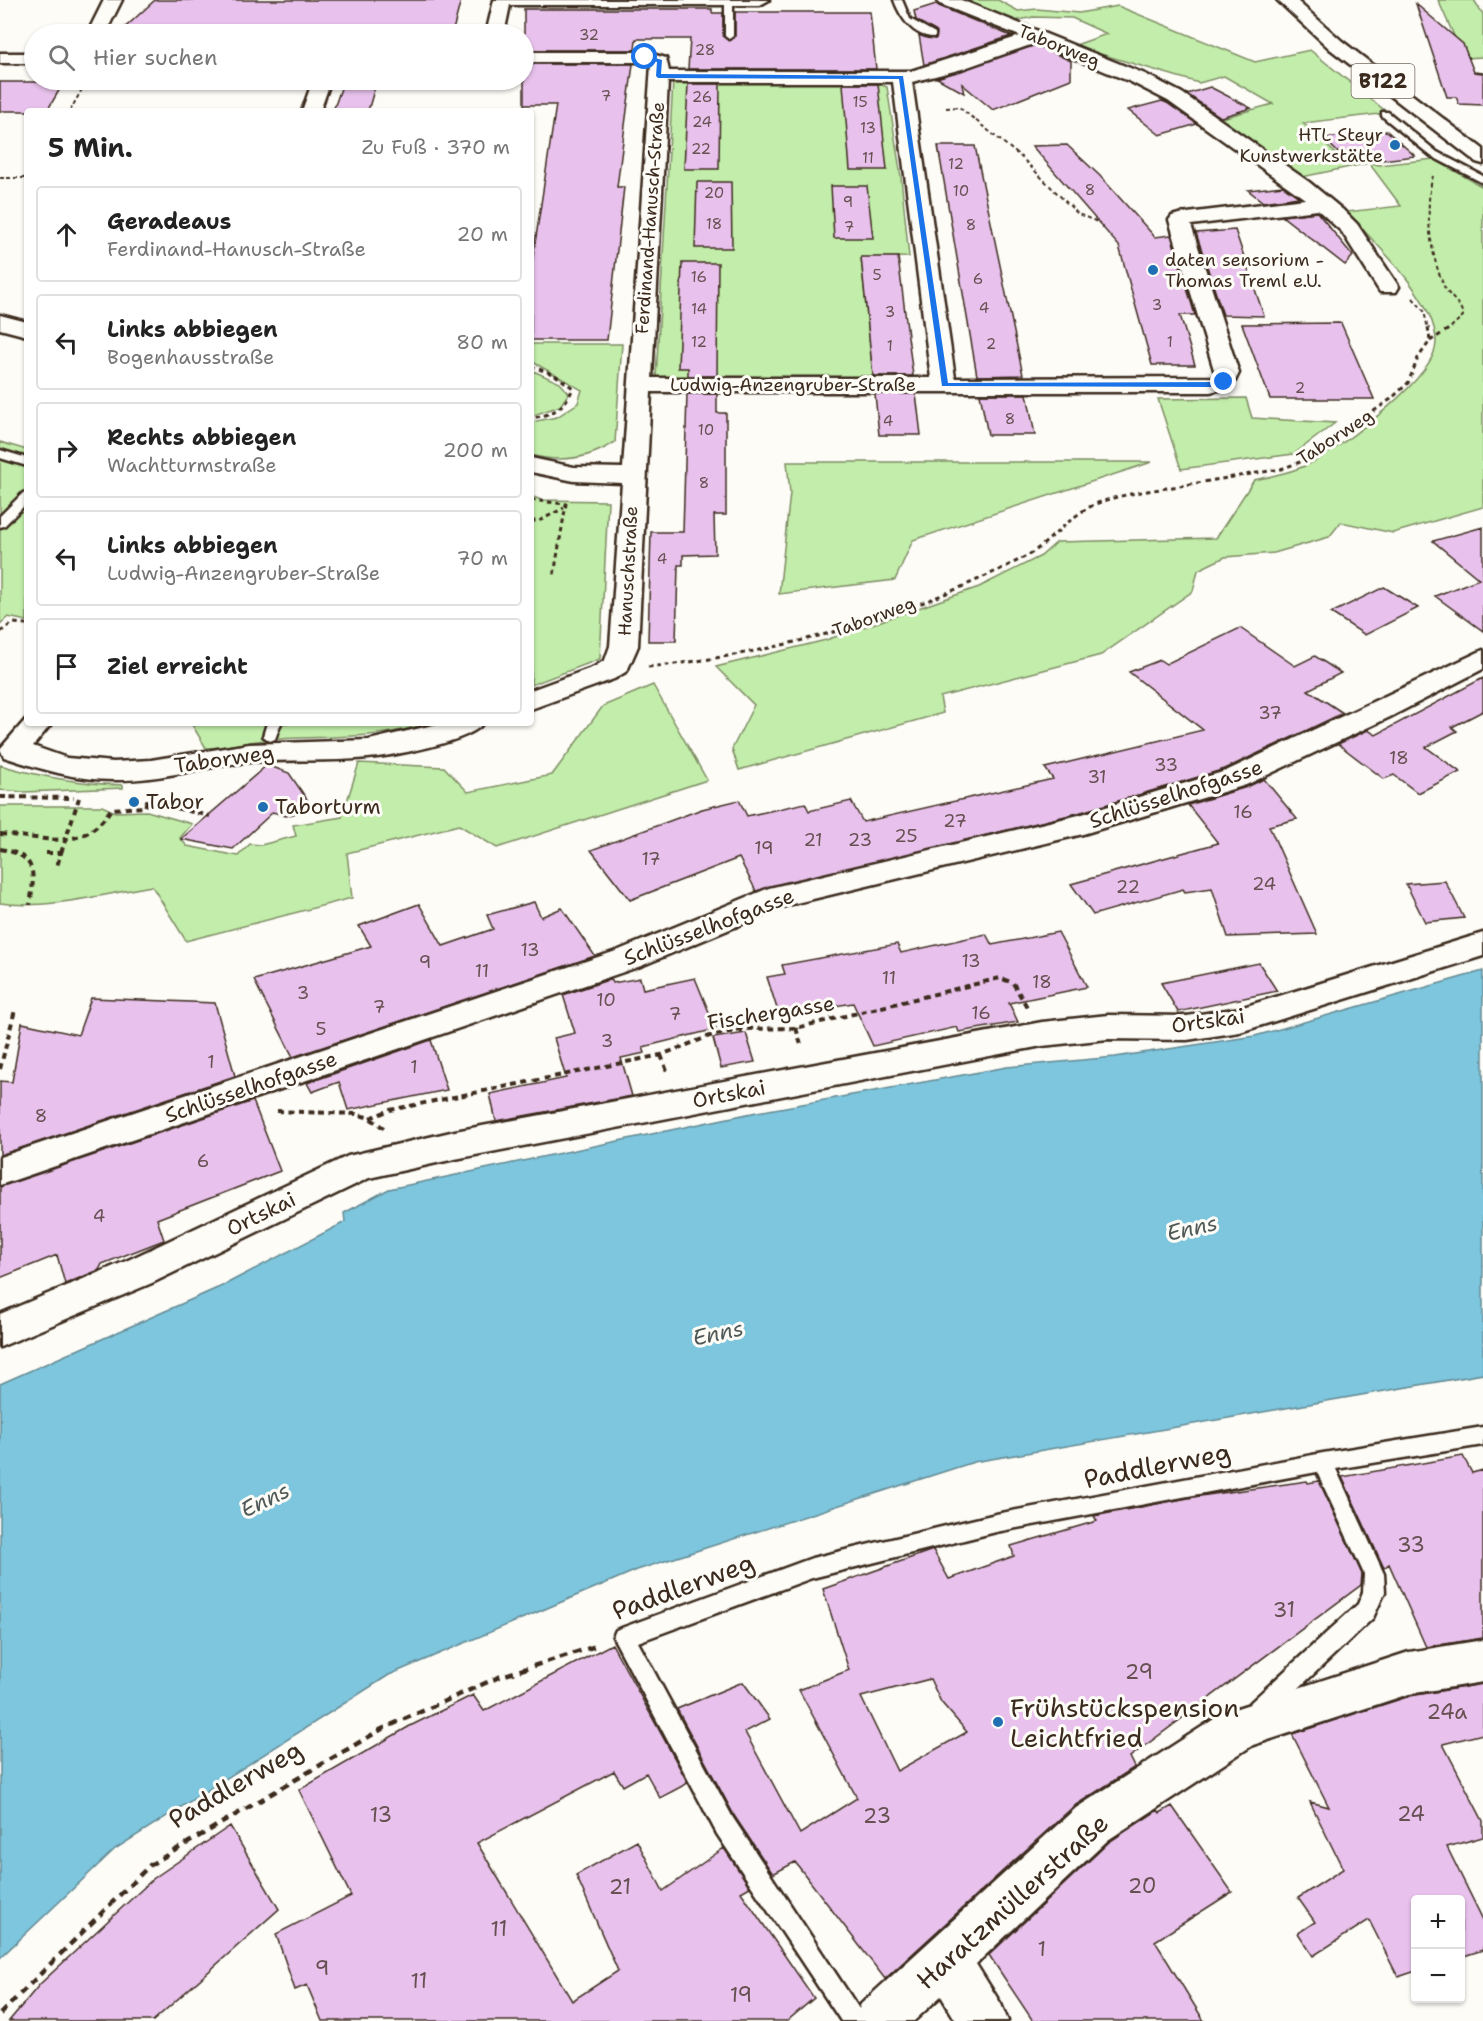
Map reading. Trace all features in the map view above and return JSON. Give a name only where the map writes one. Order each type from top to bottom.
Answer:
[{"type":"street","points":[[101,24],[113,0]]},
{"type":"street","points":[[497,24],[503,0],[760,0]]},
{"type":"street","name":"Taborweg","points":[[946,0],[1138,78],[1175,97],[1323,203],[1350,228],[1388,287]]},
{"type":"street","name":"B122","points":[[1286,0],[1336,45],[1483,158]]},
{"type":"street","points":[[658,76],[902,77],[924,75],[1036,37]]},
{"type":"street","name":"Ferdinand-Hanusch-Straße","points":[[534,57],[645,57],[660,62],[633,476]]},
{"type":"street","points":[[0,58],[24,58]]},
{"type":"street","points":[[902,77],[944,385]]},
{"type":"street","points":[[312,108],[318,90]]},
{"type":"street","name":"Ludwig-Anzengruber-Straße","points":[[639,385],[1210,385],[1224,382],[1227,373],[1179,220],[1323,203]]},
{"type":"street","points":[[0,322],[24,329]]},
{"type":"street","points":[[534,466],[574,474],[633,476]]},
{"type":"street","name":"Hanuschstraße","points":[[617,665],[624,646],[633,476]]},
{"type":"street","name":"Schlüsselhofgasse","points":[[0,1171],[630,958],[780,896],[1083,824],[1236,778],[1380,711],[1483,658]]},
{"type":"street","points":[[534,699],[604,673],[617,665]]},
{"type":"street","name":"Taborweg","points":[[7,749],[34,726]]},
{"type":"street","name":"Taborweg","points":[[7,749],[64,767],[114,771],[151,769],[282,750],[369,749],[420,739],[460,726]]},
{"type":"street","name":"Ortskai","points":[[0,1331],[139,1272],[361,1166],[455,1145],[1042,1034],[1108,1027],[1187,1028],[1240,1020],[1483,944]]},
{"type":"street","name":"Haratzmüllerstraße","points":[[878,2021],[1092,1824],[1241,1727],[1409,1673],[1483,1661]]},
{"type":"street","points":[[945,1959],[984,2021]]},
{"type":"lane","points":[[729,0],[729,36]]},
{"type":"lane","points":[[898,0],[906,20],[932,35]]},
{"type":"lane","points":[[1385,114],[1426,149],[1483,180]]},
{"type":"lane","points":[[0,454],[24,461]]},
{"type":"lane","points":[[0,523],[24,499]]},
{"type":"lane","name":"Paddlerweg","points":[[624,1637],[823,1565],[996,1523],[1323,1462],[1483,1436]]},
{"type":"lane","points":[[1241,1727],[1366,1611],[1374,1592],[1374,1574],[1323,1462]]},
{"type":"lane","points":[[624,1637],[725,1826],[855,2021]]},
{"type":"path","points":[[72,108],[82,90]]},
{"type":"path","points":[[946,108],[959,107],[1021,157],[1078,214],[1100,223]]},
{"type":"path","points":[[1388,287],[1417,301],[1427,322],[1430,341],[1458,323],[1463,316],[1462,307],[1444,287],[1431,238],[1429,185],[1439,163],[1445,159]]},
{"type":"path","points":[[0,178],[24,178]]},
{"type":"path","name":"Taborweg","points":[[617,665],[684,664],[824,635],[995,572],[1031,555],[1086,510],[1106,500],[1129,494],[1281,469],[1304,461],[1397,394],[1408,382],[1418,358],[1430,341]]},
{"type":"path","points":[[534,367],[555,375],[573,388],[566,405],[546,417],[534,418]]},
{"type":"path","points":[[534,501],[566,504],[555,575]]},
{"type":"path","points":[[534,520],[539,520],[565,507]]},
{"type":"path","points":[[0,632],[13,623],[24,624]]},
{"type":"path","points":[[0,797],[80,798],[57,866]]},
{"type":"path","points":[[0,834],[53,839],[80,838],[103,824],[111,809],[145,807],[147,801],[210,816]]},
{"type":"path","points":[[0,849],[24,854],[31,862],[30,905]]},
{"type":"path","points":[[46,853],[61,853]]},
{"type":"path","name":"Fischergasse","points":[[370,1118],[390,1110],[661,1055],[710,1036],[746,1029],[796,1028],[1000,978],[1013,983],[1042,1034]]},
{"type":"path","points":[[0,1069],[15,1010]]},
{"type":"path","points":[[661,1055],[670,1080]]},
{"type":"path","name":"Fischergasse","points":[[269,1111],[356,1114],[370,1118],[378,1124]]},
{"type":"path","name":"Paddlerweg","points":[[0,2014],[150,1864],[382,1729],[499,1677],[624,1637]]},
{"type":"green space","points":[[965,0],[998,0],[1018,11],[1037,9],[1079,13],[1118,6],[1255,62],[1310,50],[1388,113],[1303,123],[1335,153],[1379,165],[1434,159],[1483,187],[1483,507],[1393,533],[1341,522],[1329,537],[1274,553],[1225,557],[1198,570],[1193,591],[1101,655],[940,697],[943,713],[739,770],[732,749],[754,705],[716,667],[826,640],[979,587],[1041,556],[1057,542],[1216,538],[1254,480],[1304,466],[1325,455],[1385,410],[1421,373],[1432,357],[1436,342],[1433,325],[1426,308],[1402,272],[1346,212],[1401,206],[1369,163],[1302,177],[1218,119],[1273,104],[1224,76],[1199,83],[1073,46],[1107,34],[1072,18],[1033,17],[1015,21]]},
{"type":"green space","points":[[1438,0],[1474,0],[1483,14],[1483,57],[1464,58]]},
{"type":"green space","points":[[673,81],[877,83],[887,87],[901,177],[909,257],[861,258],[872,368],[912,368],[911,377],[656,377]]},
{"type":"green space","points":[[534,344],[622,344],[615,442],[585,456],[574,458],[553,459],[534,456],[534,421],[557,417],[578,403],[582,390],[534,363]]},
{"type":"green space","points":[[534,371],[560,383],[569,393],[560,406],[534,415]]},
{"type":"green space","points":[[1246,398],[1252,418],[1335,423],[1294,454],[1181,469],[1158,399]]},
{"type":"green space","points":[[0,442],[24,449],[24,620],[8,617],[0,624]]},
{"type":"green space","points":[[787,462],[1152,462],[913,540],[895,580],[779,594],[790,493]]},
{"type":"green space","points":[[534,497],[541,500],[608,501],[600,659],[534,684]]},
{"type":"green space","points":[[653,685],[707,780],[497,848],[459,825],[347,853],[352,898],[186,941],[152,886],[56,903],[18,905],[0,903],[0,806],[102,806],[115,812],[147,811],[192,824],[180,838],[187,846],[238,856],[250,844],[261,845],[296,836],[293,825],[342,817],[359,763],[444,767],[468,792],[552,775],[603,706]]},
{"type":"green space","points":[[193,726],[420,726],[389,733],[265,740],[206,748]]},
{"type":"green space","points":[[0,765],[61,779],[123,785],[123,788],[24,792],[0,790]]},
{"type":"water","name":"Enns","points":[[1483,971],[1483,1374],[974,1462],[637,1570],[389,1675],[115,1849],[0,1958],[0,1384],[222,1286],[345,1222],[344,1213],[389,1189],[752,1113],[1007,1067],[1115,1057],[1255,1036]]},
{"type":"building","points":[[155,0],[461,0],[455,24],[129,24]]},
{"type":"building","points":[[936,4],[1011,36],[924,65],[919,35],[935,39],[937,33],[916,20],[914,11]]},
{"type":"building","points":[[1416,4],[1463,44],[1474,72],[1483,73],[1483,105],[1459,104],[1456,97],[1447,97]]},
{"type":"building","points":[[524,9],[712,9],[712,13],[723,13],[723,36],[729,41],[735,36],[735,12],[870,12],[876,69],[688,69],[690,39],[636,39],[635,50],[534,50],[534,24],[524,24]]},
{"type":"building","points":[[1036,45],[1071,61],[1071,79],[993,110],[962,84],[964,93],[937,78]]},
{"type":"building","points":[[534,64],[633,64],[617,187],[624,187],[607,340],[534,340],[534,250],[556,105],[524,105],[524,90],[534,90]]},
{"type":"building","points":[[0,82],[24,82],[24,90],[59,90],[49,108],[0,111]]},
{"type":"building","points":[[688,84],[720,84],[719,169],[684,169]]},
{"type":"building","points":[[843,84],[878,84],[887,170],[850,170]]},
{"type":"building","points":[[1210,87],[1251,108],[1221,117],[1187,94]]},
{"type":"building","points":[[340,90],[374,90],[369,108],[334,108]]},
{"type":"building","points":[[1162,101],[1197,124],[1160,135],[1128,110]]},
{"type":"building","points":[[1387,131],[1415,156],[1350,164],[1323,138]]},
{"type":"building","points":[[1067,145],[1100,176],[1155,237],[1171,235],[1195,315],[1180,315],[1195,365],[1152,365],[1119,246],[1032,146]]},
{"type":"building","points":[[938,146],[975,146],[1023,375],[977,376]]},
{"type":"building","points":[[697,182],[731,182],[732,248],[695,248]]},
{"type":"building","points":[[831,186],[867,186],[873,238],[834,238]]},
{"type":"building","points":[[1283,186],[1299,197],[1263,202],[1248,190]]},
{"type":"building","points":[[1317,212],[1353,256],[1345,265],[1282,216]]},
{"type":"building","points":[[1235,230],[1264,316],[1223,315],[1196,233]]},
{"type":"building","points":[[861,257],[898,257],[913,376],[873,376]]},
{"type":"building","points":[[682,263],[718,263],[717,376],[688,376],[688,368],[678,368]]},
{"type":"building","points":[[1341,323],[1374,399],[1270,399],[1242,324]]},
{"type":"building","points":[[687,394],[717,394],[717,413],[726,413],[726,515],[714,515],[715,554],[683,555],[683,565],[678,565],[676,641],[648,641],[651,532],[683,532]]},
{"type":"building","points":[[875,394],[916,394],[921,435],[879,435]]},
{"type":"building","points":[[980,394],[1027,394],[1035,435],[988,435]]},
{"type":"building","points":[[1483,527],[1483,631],[1435,596],[1479,579],[1433,541]]},
{"type":"building","points":[[1384,587],[1418,608],[1365,635],[1331,613]]},
{"type":"building","points":[[1240,628],[1295,666],[1315,656],[1341,673],[1308,690],[1343,713],[1225,769],[1078,813],[756,891],[739,858],[630,900],[591,850],[702,809],[739,800],[747,816],[805,803],[809,811],[851,801],[863,822],[1053,779],[1045,768],[1203,730],[1129,672],[1160,660],[1166,664]]},
{"type":"building","points":[[1483,678],[1483,711],[1452,727],[1457,731],[1426,747],[1460,772],[1418,793],[1394,775],[1384,779],[1338,744],[1368,730],[1376,735]]},
{"type":"building","name":"Taborturm","points":[[267,765],[289,773],[313,808],[286,816],[273,812],[233,849],[181,839]]},
{"type":"building","points":[[1264,779],[1297,819],[1269,826],[1317,934],[1228,937],[1212,888],[1185,892],[1183,889],[1093,915],[1071,884],[1218,843],[1188,805],[1247,787]]},
{"type":"building","points":[[1445,881],[1464,918],[1425,922],[1406,884]]},
{"type":"building","points":[[534,902],[541,917],[562,908],[595,956],[293,1057],[254,980],[371,946],[359,926],[419,904],[443,946],[493,929],[487,915]]},
{"type":"building","points":[[1058,932],[1087,987],[1009,1003],[1018,1022],[959,1032],[957,1027],[873,1046],[853,1003],[779,1015],[767,977],[785,974],[782,965],[897,944],[901,953],[986,934],[992,945]]},
{"type":"building","points":[[1259,963],[1277,991],[1178,1012],[1161,983]]},
{"type":"building","points":[[640,978],[643,989],[695,978],[716,1029],[643,1047],[645,1053],[621,1058],[632,1096],[496,1121],[490,1094],[566,1078],[554,1038],[575,1033],[563,995],[611,979],[613,983]]},
{"type":"building","points":[[91,998],[215,1003],[235,1076],[0,1155],[0,1081],[12,1082],[22,1023],[78,1035]]},
{"type":"building","points":[[746,1033],[755,1062],[721,1068],[713,1038]]},
{"type":"building","points":[[431,1040],[447,1090],[348,1110],[339,1082],[312,1092],[307,1083]]},
{"type":"building","points":[[253,1101],[280,1171],[157,1219],[164,1240],[102,1264],[99,1270],[65,1284],[57,1255],[0,1278],[0,1187]]},
{"type":"building","points":[[1463,1456],[1472,1473],[1483,1470],[1483,1638],[1426,1647],[1389,1564],[1384,1568],[1342,1477]]},
{"type":"building","points":[[1319,1481],[1362,1574],[1361,1585],[1130,1757],[1135,1767],[1074,1806],[885,1979],[795,1862],[773,1874],[735,1817],[677,1709],[743,1682],[770,1719],[745,1732],[800,1834],[857,1798],[799,1690],[849,1670],[823,1589],[933,1550],[949,1579],[1014,1556],[1011,1546],[1097,1521],[1094,1516],[1193,1497]],"holes":[[[930,1679],[941,1702],[967,1732],[897,1771],[861,1697]]]},
{"type":"building","points":[[612,1644],[688,1783],[660,1798],[646,1773],[623,1786],[614,1771],[477,1843],[572,2001],[618,1971],[576,1875],[637,1841],[663,1891],[724,1848],[750,1887],[741,1892],[814,1998],[787,2021],[322,2021],[307,1985],[295,1990],[276,1934],[351,1896],[299,1790],[410,1726],[473,1695],[484,1711]]},
{"type":"building","points":[[1483,1684],[1483,1734],[1443,1744],[1483,1821],[1483,1837],[1447,1847],[1483,1920],[1483,1950],[1465,1956],[1465,1895],[1411,1895],[1411,1973],[1398,1977],[1369,1920],[1313,1956],[1298,1933],[1315,1922],[1298,1898],[1343,1869],[1310,1802],[1329,1807],[1292,1734],[1410,1696]]},
{"type":"building","points":[[1172,1806],[1232,1892],[1155,1941],[1204,2021],[1033,2021],[989,1955],[1109,1842],[1158,1810],[1160,1813]]},
{"type":"building","points":[[230,1826],[279,1909],[153,2021],[9,2021],[40,1984],[154,1878]]},
{"type":"place","name":"HTL Steyr Kunstwerkstätte","points":[[1395,145]]},
{"type":"place","name":"daten sensorium - Thomas Treml e.U.","points":[[1153,270]]},
{"type":"place","name":"Tabor","points":[[134,802]]},
{"type":"place","name":"Taborturm","points":[[263,807]]},
{"type":"place","name":"Frühstückspension Leichtfried","points":[[998,1722]]},
{"type":"route","points":[[645,57],[660,62],[658,76],[902,77],[944,385],[1210,385],[1224,382]]}]
